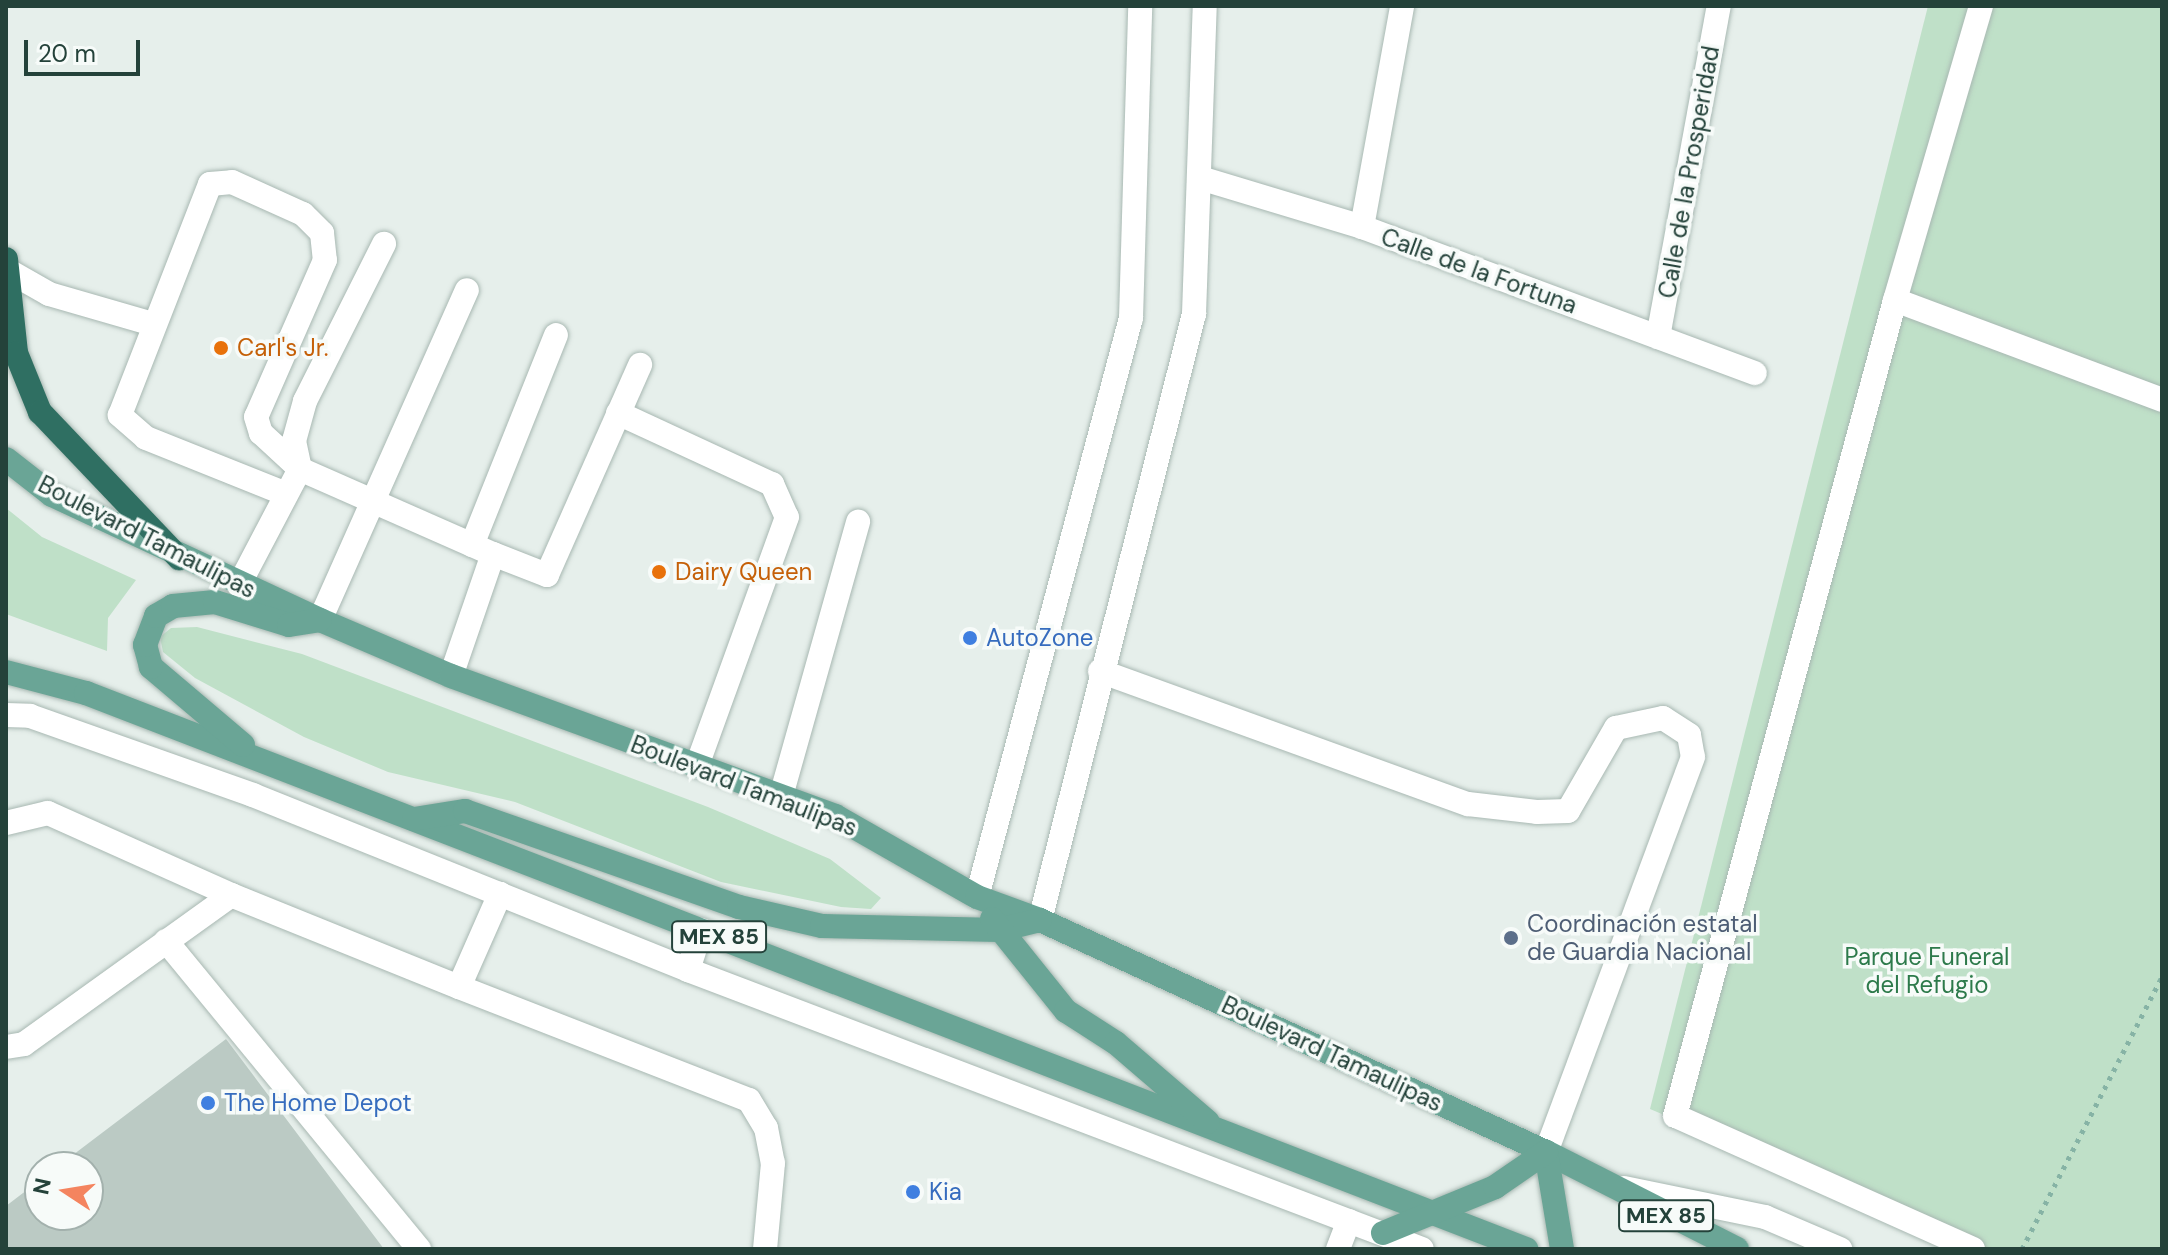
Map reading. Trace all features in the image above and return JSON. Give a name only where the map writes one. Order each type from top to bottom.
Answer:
[{"type":"highway","points":[[6,259],[16,353],[40,412],[179,558]]},
{"type":"main road","name":"Boulevard Tamaulipas","points":[[6,459],[52,495],[179,558],[320,620],[451,676],[835,816],[977,897],[1040,920],[1546,1152],[1596,1182],[1737,1249]]},
{"type":"main road","points":[[265,762],[151,667],[148,630],[173,606],[199,602],[289,625],[320,620]]},
{"type":"main road","name":"MEX 85","points":[[6,672],[86,693],[1526,1249]]},
{"type":"main road","points":[[414,819],[465,811],[739,907],[822,926],[999,930],[1040,920]]},
{"type":"main road","points":[[977,897],[999,930],[1066,1011],[1116,1043],[1222,1134]]},
{"type":"main road","points":[[1383,1233],[1495,1187],[1546,1152],[1562,1249]]},
{"type":"street","points":[[977,897],[1131,318],[1140,6]]},
{"type":"street","points":[[1040,920],[1100,671],[1194,314],[1205,6]]},
{"type":"street","points":[[1362,227],[1402,6]]},
{"type":"street","name":"Calle de la Prosperidad","points":[[1658,337],[1719,6]]},
{"type":"street","points":[[1973,1249],[1675,1116],[1895,300],[1981,6]]},
{"type":"street","name":"Calle de la Fortuna","points":[[1200,178],[1362,227],[1755,373]]},
{"type":"street","points":[[286,494],[127,425],[120,415],[210,184],[232,182],[303,214],[322,233],[325,260],[256,417],[261,433],[300,469],[482,550],[547,575],[640,365]]},
{"type":"street","points":[[239,585],[300,469],[294,441],[305,401],[384,244]]},
{"type":"street","points":[[7,270],[49,294],[153,324]]},
{"type":"street","points":[[320,620],[467,290]]},
{"type":"street","points":[[1895,300],[2162,400]]},
{"type":"street","points":[[451,676],[482,550],[556,335]]},
{"type":"street","points":[[618,413],[772,484],[787,517],[697,766]]},
{"type":"street","points":[[781,796],[858,522]]},
{"type":"street","points":[[1100,671],[1468,804],[1537,812],[1568,811],[1616,728],[1663,718],[1689,735],[1693,757],[1546,1152]]},
{"type":"street","points":[[6,715],[30,716],[253,795],[688,970],[1422,1249]]},
{"type":"street","points":[[253,795],[265,762]]},
{"type":"street","points":[[6,823],[48,813],[231,895],[749,1100],[766,1128],[773,1163],[765,1249]]},
{"type":"street","points":[[459,987],[500,894]]},
{"type":"street","points":[[6,1047],[24,1044],[231,895]]},
{"type":"street","points":[[688,970],[701,930]]},
{"type":"street","points":[[166,941],[419,1249]]},
{"type":"street","points":[[1596,1182],[1765,1217],[1840,1249]]},
{"type":"street","points":[[1338,1249],[1349,1221]]},
{"type":"path","points":[[2022,1249],[2162,977]]},
{"type":"green space","name":"Parque Funeral del Refugio","points":[[1928,6],[2162,6],[2162,1249],[1982,1249],[1650,1109]]},
{"type":"green space","points":[[6,508],[42,537],[136,580],[108,618],[107,651],[6,614]]},
{"type":"green space","points":[[197,627],[302,654],[708,807],[830,859],[881,898],[871,909],[841,907],[721,882],[515,802],[388,772],[304,737],[195,678],[163,652],[160,637],[171,628]]},
{"type":"building","name":"The Home Depot","points":[[226,1039],[384,1249],[6,1249],[6,1206],[24,1192],[24,1231],[104,1231],[104,1151],[78,1151]]},
{"type":"place","name":"Carl's Jr.","points":[[221,348]]},
{"type":"place","name":"Dairy Queen","points":[[659,572]]},
{"type":"place","name":"AutoZone","points":[[970,638]]},
{"type":"place","name":"Coordinación estatal de Guardia Nacional","points":[[1511,938]]},
{"type":"place","name":"The Home Depot","points":[[208,1103]]},
{"type":"place","name":"Kia","points":[[913,1192]]}]
